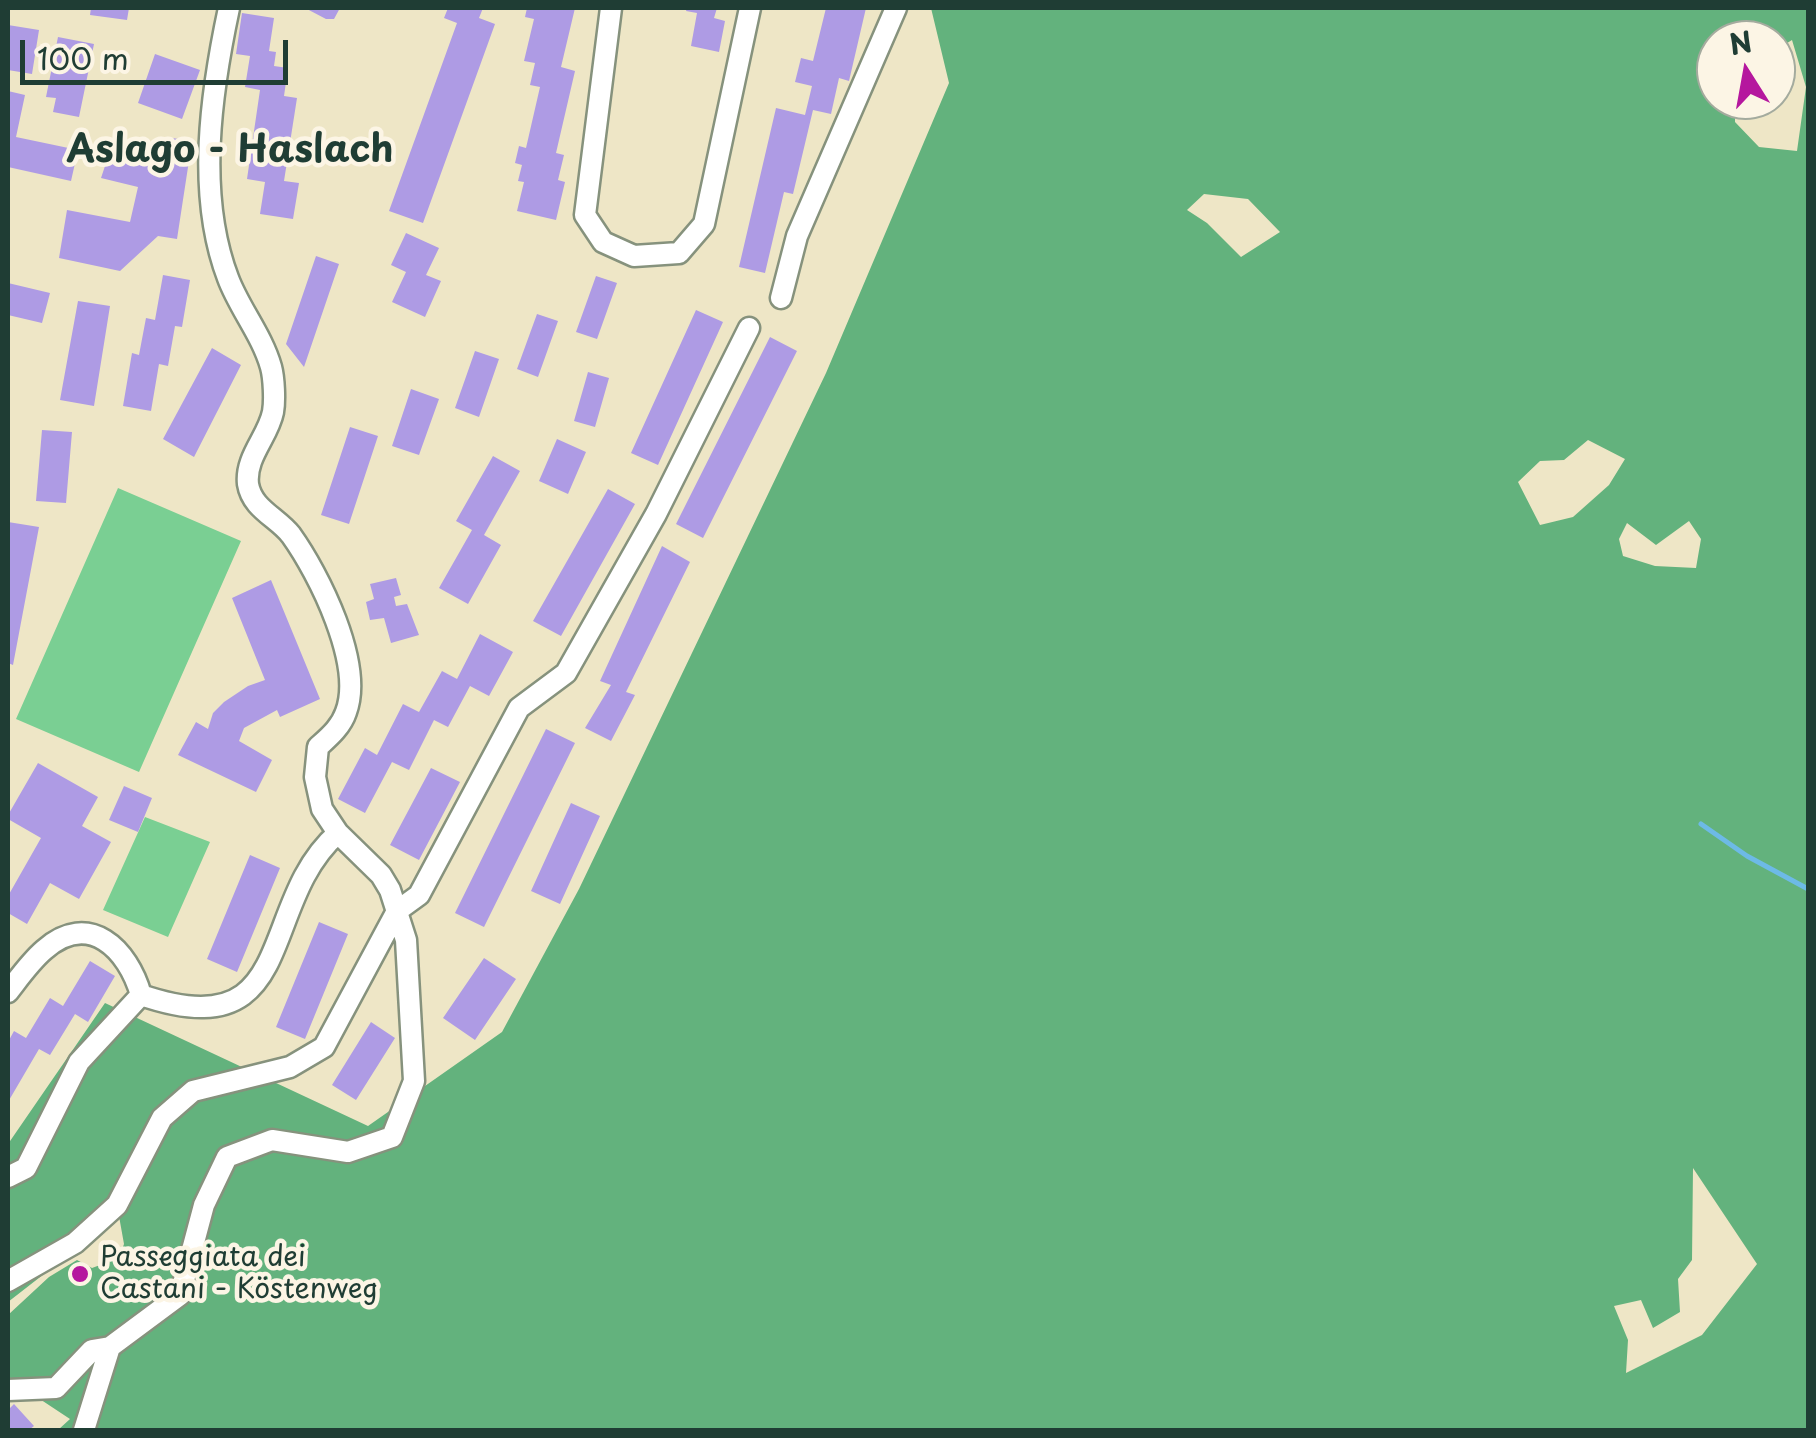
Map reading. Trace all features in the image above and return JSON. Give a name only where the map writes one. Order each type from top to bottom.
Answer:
[{"type":"street","points":[[8,1390],[56,1388],[92,1350],[110,1347],[180,1295],[204,1204],[227,1157],[272,1140],[348,1152],[392,1136],[414,1081],[406,940],[397,911],[381,875],[338,833],[322,809],[315,777],[318,747],[346,715],[351,695],[347,660],[321,585],[289,533],[261,510],[248,484],[252,458],[273,412],[271,368],[228,279],[216,236],[208,148],[217,64],[229,8]]},
{"type":"street","points":[[611,8],[585,215],[602,242],[634,256],[680,253],[704,224],[750,8]]},
{"type":"street","points":[[781,298],[797,236],[896,8]]},
{"type":"street","points":[[8,1281],[75,1243],[117,1204],[162,1118],[193,1091],[290,1067],[324,1047],[397,911],[419,895],[519,708],[566,672],[656,514],[750,328]]},
{"type":"street","points":[[141,995],[174,1006],[209,1006],[239,1000],[260,982],[302,880],[338,833]]},
{"type":"street","points":[[8,992],[45,948],[69,936],[91,934],[120,951],[134,971],[141,995]]},
{"type":"street","points":[[8,1177],[26,1168],[79,1062],[141,995]]},
{"type":"street","points":[[84,1430],[110,1347]]},
{"type":"green space","points":[[931,8],[1808,8],[1808,1430],[58,1430],[70,1419],[8,1378],[8,1315],[49,1277],[77,1260],[92,1268],[119,1258],[124,1244],[117,1205],[47,1260],[44,1274],[8,1302],[8,1144],[105,1003],[368,1126],[502,1032],[579,889],[826,373],[949,83]],"holes":[[[1204,194],[1248,199],[1280,232],[1241,257],[1207,223],[1187,210]],[[1588,440],[1625,459],[1609,485],[1573,517],[1540,525],[1518,482],[1540,461],[1564,460]],[[1689,521],[1701,539],[1696,568],[1655,566],[1623,556],[1619,539],[1627,523],[1656,545]],[[1693,1168],[1757,1264],[1702,1335],[1626,1373],[1628,1340],[1614,1306],[1641,1300],[1653,1328],[1680,1312],[1678,1279],[1692,1260]]]},
{"type":"green space","points":[[118,488],[241,541],[139,772],[16,719]]},
{"type":"green space","points":[[145,817],[210,842],[168,937],[103,910]]},
{"type":"building","points":[[91,8],[129,8],[127,20],[90,15]]},
{"type":"building","points":[[305,8],[340,8],[334,19],[326,19]]},
{"type":"building","points":[[448,8],[483,8],[479,18],[495,24],[423,223],[389,211],[457,23],[444,18]]},
{"type":"building","points":[[527,8],[575,8],[561,67],[575,71],[556,153],[564,155],[558,180],[565,182],[556,220],[517,211],[524,182],[518,181],[522,165],[515,163],[519,146],[526,148],[540,87],[530,85],[535,63],[524,61],[534,19],[525,17]]},
{"type":"building","points":[[717,8],[714,18],[725,21],[719,52],[691,46],[697,13],[686,11]]},
{"type":"building","points":[[826,8],[866,8],[849,81],[839,78],[831,114],[813,110],[793,194],[784,192],[765,273],[739,267],[776,108],[805,115],[812,86],[795,82],[801,58],[813,61]]},
{"type":"building","points":[[242,13],[274,18],[269,51],[276,52],[274,66],[288,68],[284,96],[297,98],[284,181],[299,183],[293,219],[260,214],[265,182],[247,179],[260,90],[245,87],[250,56],[236,54]]},
{"type":"building","points":[[8,25],[39,30],[32,74],[8,70]]},
{"type":"building","points":[[58,37],[94,44],[79,117],[53,112],[56,98],[46,97]]},
{"type":"building","points":[[155,54],[200,70],[182,119],[138,103]]},
{"type":"building","points":[[8,91],[25,95],[16,137],[78,150],[71,181],[8,167]]},
{"type":"building","points":[[172,138],[192,141],[177,239],[158,236],[120,271],[59,258],[67,210],[130,222],[138,187],[101,178],[111,148],[165,165]]},
{"type":"building","points":[[406,233],[439,248],[426,275],[441,281],[425,317],[392,302],[406,272],[391,265]]},
{"type":"building","points":[[316,256],[339,264],[304,367],[286,344]]},
{"type":"building","points":[[163,275],[190,280],[182,327],[175,326],[168,366],[159,364],[151,411],[123,406],[132,353],[139,355],[146,318],[155,320]]},
{"type":"building","points":[[596,276],[617,283],[597,339],[576,332]]},
{"type":"building","points":[[8,283],[50,293],[42,323],[8,315]]},
{"type":"building","points":[[78,301],[110,306],[94,406],[60,400]]},
{"type":"building","points":[[696,310],[723,322],[658,465],[631,453]]},
{"type":"building","points":[[537,314],[558,321],[538,377],[517,369]]},
{"type":"building","points":[[770,337],[797,351],[703,538],[676,524]]},
{"type":"building","points":[[212,348],[241,365],[194,457],[163,439]]},
{"type":"building","points":[[475,351],[499,359],[479,417],[455,408]]},
{"type":"building","points":[[588,372],[609,378],[595,427],[574,421]]},
{"type":"building","points":[[411,389],[439,399],[419,455],[392,446]]},
{"type":"building","points":[[350,427],[378,436],[349,524],[321,515]]},
{"type":"building","points":[[42,430],[72,432],[66,503],[36,501]]},
{"type":"building","points":[[557,439],[586,452],[568,494],[539,481]]},
{"type":"building","points":[[493,456],[520,471],[484,535],[501,545],[468,604],[439,588],[472,530],[456,521]]},
{"type":"building","points":[[608,489],[635,504],[561,636],[533,621]]},
{"type":"building","points":[[8,522],[39,527],[13,665],[8,663]]},
{"type":"building","points":[[662,546],[690,562],[626,692],[635,695],[611,741],[585,728],[611,685],[600,681]]},
{"type":"building","points":[[396,578],[401,595],[394,597],[396,606],[407,604],[419,635],[391,643],[384,618],[370,620],[366,602],[374,599],[370,584]]},
{"type":"building","points":[[271,580],[320,699],[280,717],[277,710],[244,728],[239,741],[272,760],[256,792],[178,755],[196,722],[208,729],[213,713],[224,702],[265,680],[232,598]]},
{"type":"building","points":[[480,634],[513,652],[489,696],[470,686],[448,727],[434,720],[409,770],[392,762],[365,813],[338,799],[365,748],[377,755],[403,704],[419,712],[442,671],[457,679]]},
{"type":"building","points":[[546,729],[575,743],[484,927],[455,913]]},
{"type":"building","points":[[38,763],[98,797],[82,826],[111,842],[79,899],[50,883],[27,924],[8,913],[8,896],[41,838],[8,819],[8,815]]},
{"type":"building","points":[[431,768],[460,782],[419,860],[390,845]]},
{"type":"building","points":[[124,786],[152,798],[138,832],[109,820]]},
{"type":"building","points":[[571,803],[600,816],[560,904],[531,891]]},
{"type":"building","points":[[250,855],[280,868],[237,972],[207,959]]},
{"type":"building","points":[[319,922],[348,934],[305,1039],[276,1027]]},
{"type":"building","points":[[484,958],[516,979],[475,1040],[443,1018]]},
{"type":"building","points":[[90,961],[115,976],[88,1022],[75,1014],[50,1055],[39,1049],[8,1102],[8,1042],[14,1031],[26,1038],[50,998],[63,1006]]},
{"type":"building","points":[[371,1022],[395,1038],[356,1100],[332,1085]]},
{"type":"building","points":[[14,1404],[34,1426],[29,1430],[8,1430],[8,1410]]},
{"type":"waterway","points":[[1701,824],[1747,856],[1808,889]]},
{"type":"place","name":"Passeggiata dei Castani - Köstenweg","points":[[80,1274]]},
{"type":"district","name":"Aslago - Haslach","points":[[230,152]]}]
